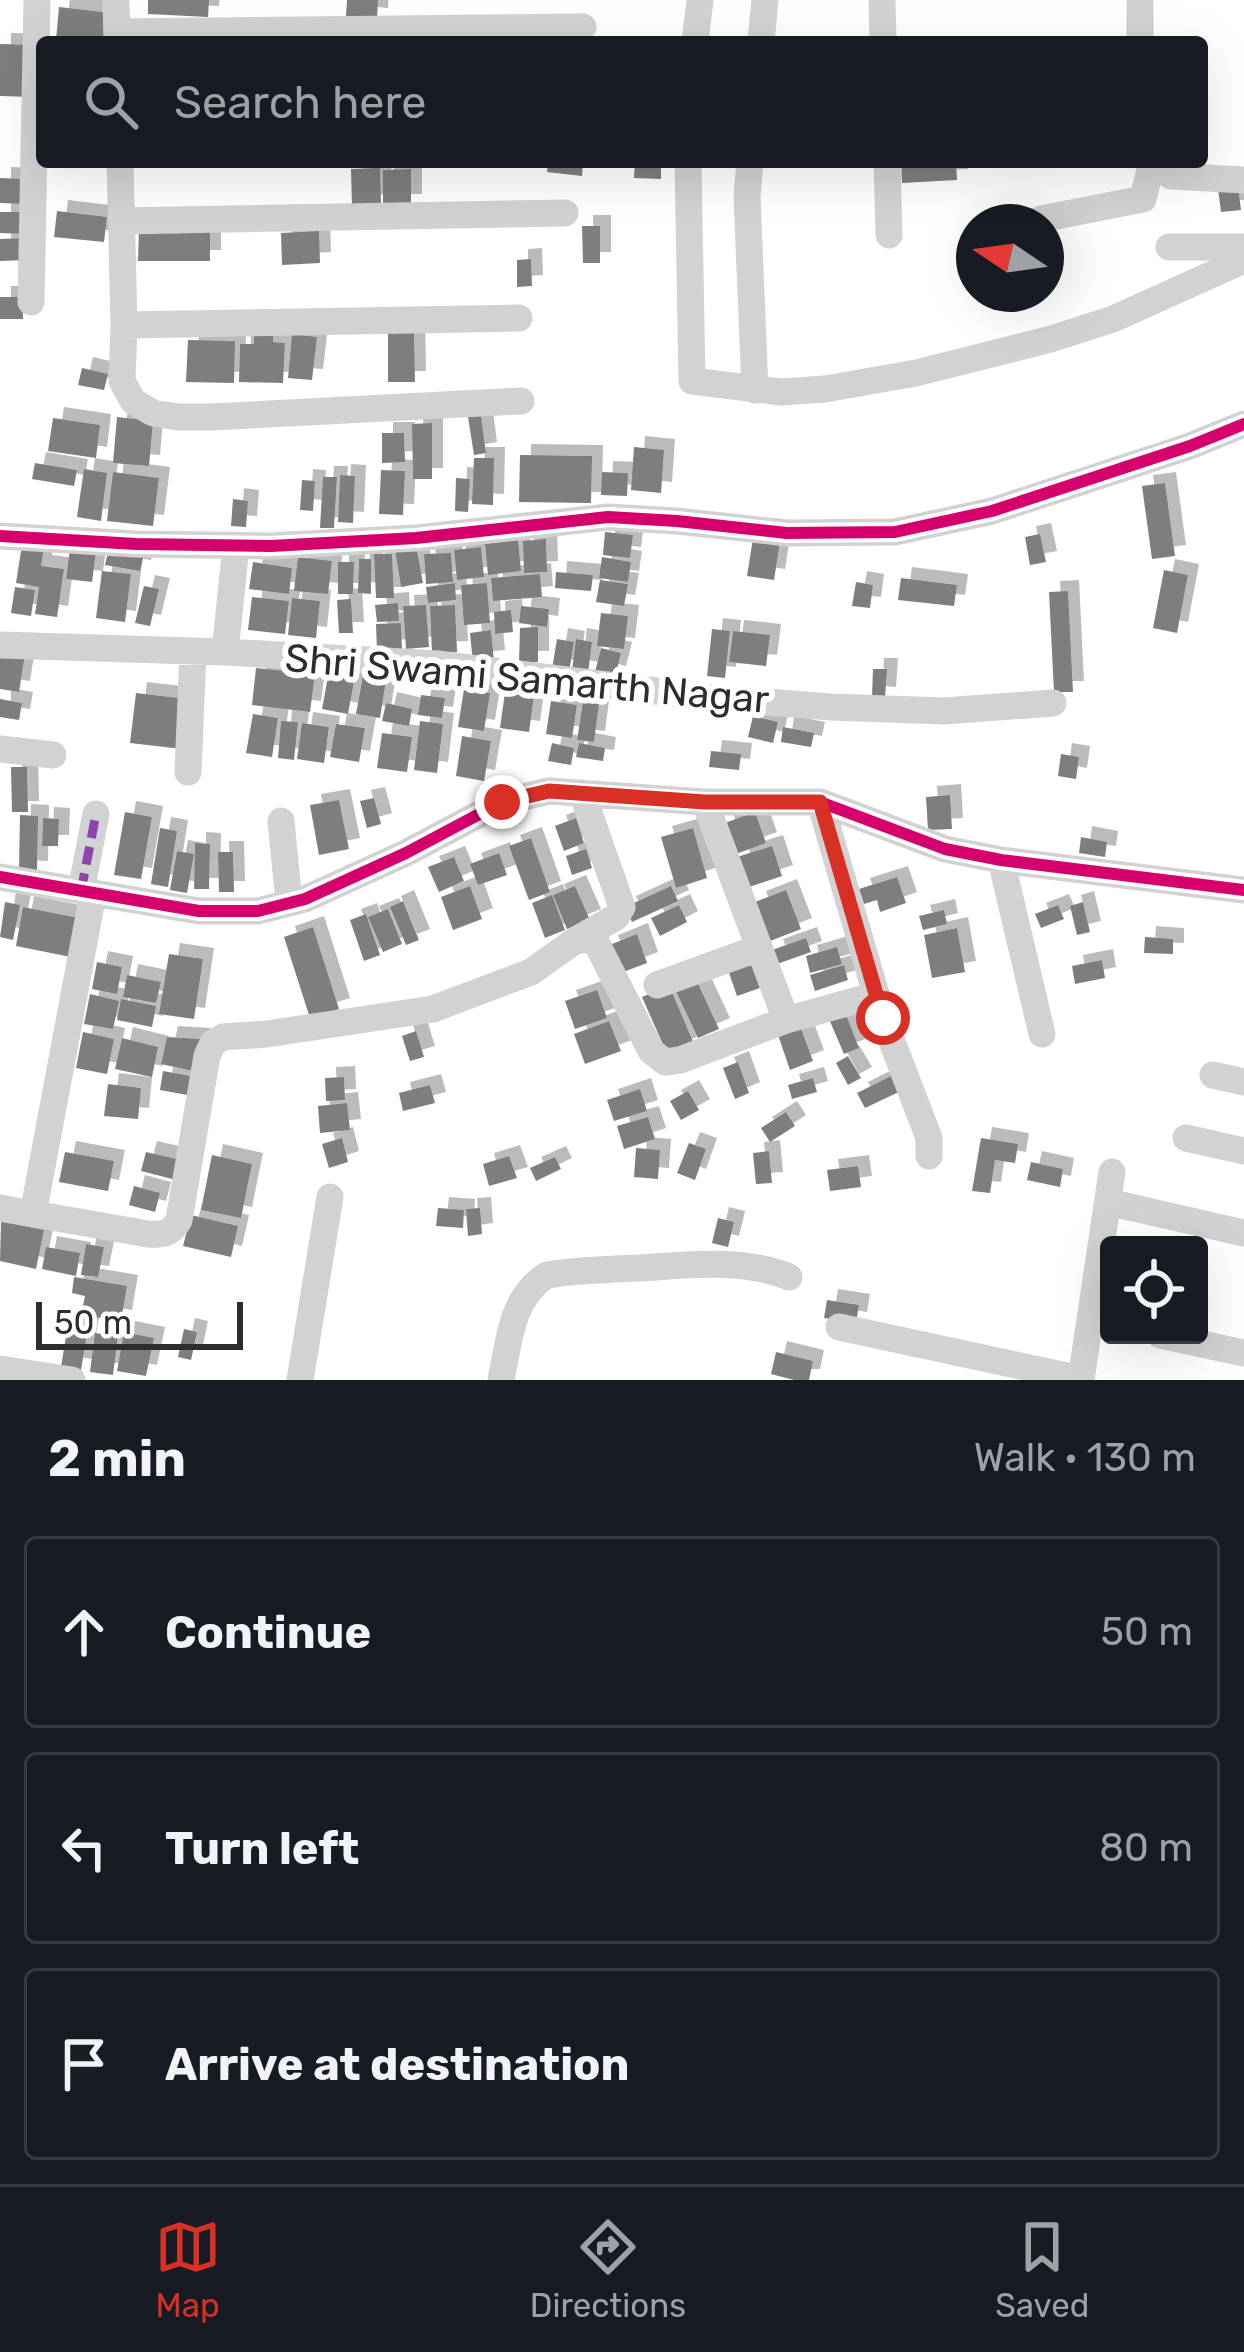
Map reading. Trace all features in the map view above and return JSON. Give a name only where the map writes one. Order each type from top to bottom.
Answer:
[{"type":"street","points":[[36,36],[37,0]]},
{"type":"street","points":[[116,0],[117,36]]},
{"type":"street","points":[[696,36],[700,0]]},
{"type":"street","points":[[762,36],[765,0]]},
{"type":"street","points":[[882,0],[883,36]]},
{"type":"street","points":[[1140,0],[1140,36]]},
{"type":"street","points":[[164,36],[584,27]]},
{"type":"street","points":[[31,302],[36,50]]},
{"type":"street","points":[[120,168],[122,381],[133,401],[153,413],[211,417],[520,401]]},
{"type":"street","points":[[688,168],[692,381],[781,392],[916,374],[1113,320],[1244,260]]},
{"type":"street","points":[[749,168],[746,196],[755,391]]},
{"type":"street","points":[[887,168],[889,235]]},
{"type":"street","points":[[1064,214],[1143,199],[1148,168]]},
{"type":"street","points":[[1156,168],[1171,176],[1244,180]]},
{"type":"street","points":[[122,221],[565,213]]},
{"type":"street","points":[[1169,247],[1244,247]]},
{"type":"street","points":[[124,325],[519,318]]},
{"type":"street","points":[[0,536],[236,546],[416,538],[608,517],[787,533],[895,532],[992,511],[1244,424]]},
{"type":"street","points":[[225,652],[236,546]]},
{"type":"street","name":"Shri Swami Samarth Nagar","points":[[0,645],[438,664],[712,698],[831,707],[944,711],[1053,703]]},
{"type":"street","points":[[188,772],[194,651]]},
{"type":"street","points":[[0,749],[53,755]]},
{"type":"street","points":[[0,877],[200,911],[258,910],[305,898],[406,853],[502,802],[549,791],[705,802],[820,802],[945,849],[1244,890]]},
{"type":"street","points":[[0,1208],[148,1234],[173,1230],[179,1220],[213,1043],[224,1037],[433,1009],[531,972],[616,916],[622,907],[582,794]]},
{"type":"street","points":[[705,802],[786,1020]]},
{"type":"street","points":[[820,802],[883,1018],[929,1138],[929,1156]]},
{"type":"street","points":[[33,1214],[96,814]]},
{"type":"street","points":[[281,821],[289,902]]},
{"type":"street","points":[[1001,860],[1042,1034]]},
{"type":"street","points":[[576,940],[596,940],[651,1051],[665,1062],[876,995]]},
{"type":"street","points":[[657,985],[759,948]]},
{"type":"street","points":[[1213,1075],[1244,1082]]},
{"type":"street","points":[[1186,1138],[1244,1151]]},
{"type":"street","points":[[1106,1236],[1112,1172]]},
{"type":"street","points":[[300,1380],[330,1197]]},
{"type":"street","points":[[1108,1202],[1244,1233]]},
{"type":"street","points":[[501,1380],[518,1308],[533,1283],[547,1275],[722,1265],[767,1268],[789,1277]]},
{"type":"street","points":[[839,1327],[1081,1379],[1100,1322]]},
{"type":"street","points":[[1202,1344],[1244,1353]]},
{"type":"street","points":[[0,1369],[72,1380]]},
{"type":"building","points":[[148,0],[209,0],[208,17],[148,14]]},
{"type":"building","points":[[347,0],[378,0],[377,19],[346,16]]},
{"type":"building","points":[[59,7],[112,13],[110,36],[56,36]]},
{"type":"building","points":[[0,44],[34,45],[32,97],[0,96]]},
{"type":"building","points":[[380,168],[381,205],[352,206],[351,169]]},
{"type":"building","points":[[547,168],[583,168],[582,176],[547,172]]},
{"type":"building","points":[[635,168],[661,168],[661,179],[634,178]]},
{"type":"building","points":[[901,168],[956,168],[957,180],[902,183]]},
{"type":"building","points":[[411,169],[411,205],[383,205],[383,170]]},
{"type":"building","points":[[0,178],[27,179],[26,204],[0,203]]},
{"type":"building","points":[[1238,186],[1241,210],[1221,212],[1218,189]]},
{"type":"building","points":[[57,211],[107,217],[104,242],[54,237]]},
{"type":"building","points":[[0,212],[26,212],[26,234],[0,233]]},
{"type":"building","points":[[582,226],[600,226],[600,263],[583,263]]},
{"type":"building","points":[[139,227],[210,227],[210,261],[138,261]]},
{"type":"building","points":[[319,231],[320,263],[282,265],[281,233]]},
{"type":"building","points":[[26,238],[27,260],[0,261],[0,239]]},
{"type":"building","points":[[531,259],[532,286],[517,287],[517,260]]},
{"type":"building","points":[[0,297],[23,297],[23,319],[0,319]]},
{"type":"building","points":[[388,331],[414,331],[415,382],[388,382]]},
{"type":"building","points":[[254,334],[273,334],[273,342],[285,343],[283,383],[239,382],[240,344],[254,344]]},
{"type":"building","points":[[292,334],[317,337],[312,380],[288,378]]},
{"type":"building","points":[[188,340],[235,341],[234,383],[186,382]]},
{"type":"building","points":[[82,368],[108,374],[104,390],[78,385]]},
{"type":"building","points":[[481,415],[486,453],[474,455],[468,417]]},
{"type":"building","points":[[117,417],[153,421],[149,466],[113,463]]},
{"type":"building","points":[[53,418],[100,425],[96,458],[48,451]]},
{"type":"building","points":[[432,423],[432,479],[413,479],[412,424]]},
{"type":"building","points":[[382,433],[404,433],[405,462],[382,463]]},
{"type":"building","points":[[634,447],[664,450],[661,493],[631,490]]},
{"type":"building","points":[[520,455],[592,456],[591,503],[519,502]]},
{"type":"building","points":[[474,458],[494,458],[493,505],[472,504]]},
{"type":"building","points":[[35,463],[77,470],[74,486],[32,479]]},
{"type":"building","points":[[84,469],[107,473],[101,521],[77,517]]},
{"type":"building","points":[[381,470],[405,471],[403,515],[379,514]]},
{"type":"building","points":[[113,472],[159,478],[153,526],[107,521]]},
{"type":"building","points":[[602,472],[628,473],[627,496],[601,495]]},
{"type":"building","points":[[340,475],[355,476],[353,523],[338,522]]},
{"type":"building","points":[[323,477],[337,477],[334,528],[320,528]]},
{"type":"building","points":[[456,478],[470,479],[468,512],[455,511]]},
{"type":"building","points":[[302,480],[315,481],[313,511],[300,510]]},
{"type":"building","points":[[1165,483],[1175,556],[1152,559],[1142,486]]},
{"type":"building","points":[[233,499],[248,501],[246,527],[231,526]]},
{"type":"building","points":[[605,532],[633,535],[630,558],[603,555]]},
{"type":"building","points":[[1040,534],[1046,562],[1030,565],[1025,537]]},
{"type":"building","points":[[23,538],[45,542],[41,566],[64,569],[57,617],[35,614],[39,587],[16,583]]},
{"type":"building","points":[[753,538],[780,542],[774,580],[747,576]]},
{"type":"building","points":[[546,539],[547,572],[524,573],[523,541]]},
{"type":"building","points":[[518,540],[521,571],[488,575],[485,544]]},
{"type":"building","points":[[71,541],[97,545],[92,582],[66,579]]},
{"type":"building","points":[[416,545],[423,583],[401,587],[395,549]]},
{"type":"building","points":[[481,547],[484,577],[457,580],[454,550]]},
{"type":"building","points":[[109,548],[144,554],[140,571],[105,565]]},
{"type":"building","points":[[451,553],[453,582],[426,584],[424,554]]},
{"type":"building","points":[[374,554],[392,554],[394,598],[376,598]]},
{"type":"building","points":[[298,557],[332,561],[328,594],[294,591]]},
{"type":"building","points":[[602,557],[631,562],[628,582],[599,578]]},
{"type":"building","points":[[359,559],[371,559],[371,594],[358,593]]},
{"type":"building","points":[[253,562],[292,568],[289,594],[249,589]]},
{"type":"building","points":[[338,562],[354,562],[353,594],[338,594]]},
{"type":"building","points":[[1164,570],[1188,575],[1177,633],[1153,628]]},
{"type":"building","points":[[102,571],[131,574],[125,622],[96,618]]},
{"type":"building","points":[[556,572],[593,575],[591,591],[555,588]]},
{"type":"building","points":[[540,574],[542,597],[493,601],[491,578]]},
{"type":"building","points":[[901,578],[957,585],[954,606],[898,600]]},
{"type":"building","points":[[600,580],[628,584],[624,606],[596,602]]},
{"type":"building","points":[[856,582],[873,585],[870,608],[852,606]]},
{"type":"building","points":[[455,583],[456,600],[428,603],[426,587]]},
{"type":"building","points":[[487,583],[490,623],[464,625],[461,585]]},
{"type":"building","points":[[144,586],[159,589],[150,626],[135,623]]},
{"type":"building","points":[[15,587],[35,590],[31,616],[11,613]]},
{"type":"building","points":[[1068,591],[1073,692],[1054,692],[1049,592]]},
{"type":"building","points":[[252,597],[289,601],[285,634],[248,630]]},
{"type":"building","points":[[292,598],[320,601],[316,638],[288,635]]},
{"type":"building","points":[[351,599],[353,633],[339,633],[337,600]]},
{"type":"building","points":[[398,603],[399,621],[377,622],[375,605]]},
{"type":"building","points":[[426,605],[429,647],[406,649],[403,606]]},
{"type":"building","points":[[455,605],[457,652],[432,653],[430,606]]},
{"type":"building","points":[[521,606],[549,609],[547,627],[519,623]]},
{"type":"building","points":[[511,610],[513,632],[495,634],[494,612]]},
{"type":"building","points":[[601,613],[628,616],[624,649],[597,646]]},
{"type":"building","points":[[401,623],[402,650],[377,651],[376,624]]},
{"type":"building","points":[[538,627],[538,662],[519,662],[520,628]]},
{"type":"building","points":[[712,629],[730,631],[725,678],[707,676]]},
{"type":"building","points":[[491,630],[494,661],[473,663],[470,633]]},
{"type":"building","points":[[733,631],[770,635],[766,666],[729,662]]},
{"type":"building","points":[[557,639],[574,642],[569,672],[552,669]]},
{"type":"building","points":[[576,639],[592,642],[588,673],[572,670]]},
{"type":"building","points":[[601,648],[621,653],[615,677],[595,672]]},
{"type":"building","points":[[0,651],[25,654],[19,692],[0,689]]},
{"type":"building","points":[[256,668],[315,674],[310,712],[252,705]]},
{"type":"building","points":[[873,669],[887,669],[885,698],[872,697]]},
{"type":"building","points":[[329,671],[355,676],[348,714],[322,709]]},
{"type":"building","points":[[363,676],[386,680],[380,718],[356,714]]},
{"type":"building","points":[[506,685],[535,689],[529,732],[500,728]]},
{"type":"building","points":[[464,689],[490,693],[484,731],[458,727]]},
{"type":"building","points":[[136,693],[187,699],[182,749],[130,743]]},
{"type":"building","points":[[421,695],[445,698],[442,718],[418,715]]},
{"type":"building","points":[[0,699],[22,703],[19,720],[0,717]]},
{"type":"building","points":[[551,701],[577,705],[572,738],[546,734]]},
{"type":"building","points":[[583,702],[599,704],[594,742],[577,740]]},
{"type":"building","points":[[386,703],[412,709],[409,726],[382,721]]},
{"type":"building","points":[[253,714],[278,718],[272,757],[246,753]]},
{"type":"building","points":[[753,716],[778,722],[773,743],[748,737]]},
{"type":"building","points":[[281,721],[298,722],[294,760],[278,758]]},
{"type":"building","points":[[420,721],[443,724],[437,773],[414,770]]},
{"type":"building","points":[[302,723],[329,727],[324,763],[297,759]]},
{"type":"building","points":[[336,724],[365,728],[359,762],[330,757]]},
{"type":"building","points":[[783,727],[814,733],[811,747],[781,742]]},
{"type":"building","points":[[382,733],[412,737],[407,772],[377,768]]},
{"type":"building","points":[[462,736],[491,741],[484,781],[456,776]]},
{"type":"building","points":[[552,743],[574,748],[571,765],[548,761]]},
{"type":"building","points":[[579,743],[605,748],[603,761],[576,757]]},
{"type":"building","points":[[711,751],[741,754],[739,770],[709,767]]},
{"type":"building","points":[[1061,754],[1079,757],[1076,779],[1058,776]]},
{"type":"building","points":[[11,767],[27,767],[28,812],[12,812]]},
{"type":"building","points":[[950,795],[952,829],[928,830],[926,797]]},
{"type":"building","points":[[374,798],[381,824],[367,828],[360,801]]},
{"type":"building","points":[[339,800],[349,849],[319,855],[310,805]]},
{"type":"building","points":[[125,812],[152,817],[141,879],[114,875]]},
{"type":"building","points":[[755,812],[766,843],[733,855],[722,824]]},
{"type":"building","points":[[20,815],[38,816],[37,872],[19,871]]},
{"type":"building","points":[[43,818],[59,819],[58,846],[42,846]]},
{"type":"building","points":[[576,818],[584,843],[564,851],[555,826]]},
{"type":"building","points":[[160,828],[177,831],[168,887],[151,884]]},
{"type":"building","points":[[693,828],[707,878],[676,888],[661,837]]},
{"type":"building","points":[[1081,837],[1107,842],[1105,857],[1079,853]]},
{"type":"building","points":[[531,838],[550,892],[529,900],[509,846]]},
{"type":"building","points":[[195,843],[210,844],[209,889],[194,889]]},
{"type":"building","points":[[772,846],[782,876],[746,888],[737,857]]},
{"type":"building","points":[[586,849],[592,868],[572,875],[566,856]]},
{"type":"building","points":[[177,851],[194,854],[187,893],[170,890]]},
{"type":"building","points":[[218,852],[233,852],[234,892],[219,892]]},
{"type":"building","points":[[499,853],[507,875],[478,885],[470,864]]},
{"type":"building","points":[[454,857],[464,881],[439,892],[428,867]]},
{"type":"building","points":[[897,877],[906,903],[880,912],[877,900],[864,904],[859,889]]},
{"type":"building","points":[[470,886],[482,919],[453,930],[441,897]]},
{"type":"building","points":[[575,886],[590,920],[567,929],[553,895]]},
{"type":"building","points":[[671,886],[678,901],[632,922],[625,907]]},
{"type":"building","points":[[786,890],[801,929],[770,941],[755,902]]},
{"type":"building","points":[[552,895],[565,930],[545,938],[532,903]]},
{"type":"building","points":[[403,901],[419,940],[406,945],[390,907]]},
{"type":"building","points":[[5,902],[20,905],[13,940],[0,937]]},
{"type":"building","points":[[1083,902],[1090,932],[1077,935],[1070,906]]},
{"type":"building","points":[[679,905],[687,922],[660,936],[651,918]]},
{"type":"building","points":[[1058,905],[1064,919],[1041,928],[1035,914]]},
{"type":"building","points":[[23,907],[84,919],[76,958],[16,946]]},
{"type":"building","points":[[388,909],[402,944],[383,952],[368,917]]},
{"type":"building","points":[[944,910],[947,924],[923,930],[919,916]]},
{"type":"building","points":[[366,914],[380,955],[364,961],[350,920]]},
{"type":"building","points":[[313,927],[339,1009],[310,1018],[284,937]]},
{"type":"building","points":[[957,928],[965,972],[932,978],[924,935]]},
{"type":"building","points":[[637,934],[647,963],[618,974],[607,946]]},
{"type":"building","points":[[1145,937],[1173,939],[1173,954],[1144,953]]},
{"type":"building","points":[[806,938],[811,952],[777,964],[772,950]]},
{"type":"building","points":[[837,947],[842,964],[810,973],[806,956]]},
{"type":"building","points":[[169,954],[203,959],[194,1019],[159,1014]]},
{"type":"building","points":[[749,959],[760,988],[737,996],[727,967]]},
{"type":"building","points":[[1102,960],[1105,978],[1075,984],[1072,966]]},
{"type":"building","points":[[97,962],[122,967],[117,994],[92,989]]},
{"type":"building","points":[[844,965],[848,980],[815,991],[810,975]]},
{"type":"building","points":[[127,975],[161,982],[156,1003],[123,997]]},
{"type":"building","points":[[694,975],[719,1029],[698,1038],[673,985]]},
{"type":"building","points":[[669,985],[694,1044],[668,1056],[642,997]]},
{"type":"building","points":[[597,990],[607,1018],[575,1029],[565,1001]]},
{"type":"building","points":[[90,994],[119,1001],[113,1029],[84,1024]]},
{"type":"building","points":[[121,999],[156,1006],[152,1027],[117,1020]]},
{"type":"building","points":[[845,1012],[859,1048],[844,1054],[829,1019]]},
{"type":"building","points":[[609,1021],[621,1051],[585,1064],[574,1034]]},
{"type":"building","points":[[800,1026],[813,1061],[790,1070],[778,1035]]},
{"type":"building","points":[[416,1031],[424,1057],[410,1061],[402,1036]]},
{"type":"building","points":[[83,1032],[114,1039],[107,1074],[76,1068]]},
{"type":"building","points":[[167,1037],[200,1039],[193,1071],[161,1064]]},
{"type":"building","points":[[122,1038],[158,1047],[152,1077],[115,1069]]},
{"type":"building","points":[[848,1056],[861,1078],[848,1085],[836,1063]]},
{"type":"building","points":[[738,1062],[749,1093],[735,1099],[723,1068]]},
{"type":"building","points":[[163,1071],[196,1077],[193,1096],[160,1090]]},
{"type":"building","points":[[893,1075],[901,1091],[865,1108],[857,1093]]},
{"type":"building","points":[[344,1077],[345,1100],[326,1101],[325,1078]]},
{"type":"building","points":[[813,1078],[817,1092],[792,1099],[788,1085]]},
{"type":"building","points":[[108,1084],[141,1088],[138,1119],[104,1116]]},
{"type":"building","points":[[430,1085],[435,1103],[403,1111],[399,1093]]},
{"type":"building","points":[[640,1089],[647,1111],[614,1121],[607,1100]]},
{"type":"building","points":[[688,1091],[699,1110],[681,1120],[670,1101]]},
{"type":"building","points":[[347,1103],[350,1130],[320,1133],[318,1106]]},
{"type":"building","points":[[786,1112],[795,1126],[770,1142],[761,1128]]},
{"type":"building","points":[[648,1117],[655,1139],[624,1149],[617,1126]]},
{"type":"building","points":[[342,1138],[348,1162],[329,1168],[322,1144]]},
{"type":"building","points":[[981,1138],[1018,1144],[1015,1163],[995,1160],[990,1193],[972,1191]]},
{"type":"building","points":[[689,1143],[706,1149],[695,1180],[677,1173]]},
{"type":"building","points":[[636,1148],[660,1150],[658,1179],[634,1177]]},
{"type":"building","points":[[769,1151],[772,1183],[756,1184],[753,1153]]},
{"type":"building","points":[[65,1152],[114,1161],[108,1191],[59,1182]]},
{"type":"building","points":[[146,1152],[185,1161],[180,1181],[141,1171]]},
{"type":"building","points":[[212,1155],[252,1164],[241,1218],[201,1210]]},
{"type":"building","points":[[509,1156],[517,1178],[489,1186],[483,1164]]},
{"type":"building","points":[[555,1157],[561,1169],[536,1181],[530,1168]]},
{"type":"building","points":[[1031,1162],[1063,1169],[1060,1187],[1027,1180]]},
{"type":"building","points":[[858,1166],[861,1187],[830,1191],[827,1170]]},
{"type":"building","points":[[134,1186],[160,1193],[155,1212],[129,1205]]},
{"type":"building","points":[[438,1208],[464,1210],[463,1228],[436,1226]]},
{"type":"building","points":[[480,1208],[482,1234],[468,1236],[466,1209]]},
{"type":"building","points":[[191,1215],[238,1226],[231,1257],[183,1246]]},
{"type":"building","points":[[718,1218],[734,1222],[728,1247],[712,1243]]},
{"type":"building","points":[[1,1221],[44,1230],[36,1269],[0,1261]]},
{"type":"building","points":[[86,1244],[104,1247],[98,1277],[81,1275]]},
{"type":"building","points":[[46,1247],[80,1253],[76,1276],[42,1269]]},
{"type":"building","points":[[74,1277],[127,1286],[121,1321],[81,1315],[85,1296],[72,1293]]},
{"type":"building","points":[[827,1300],[859,1305],[856,1323],[824,1318]]},
{"type":"building","points":[[68,1324],[88,1328],[81,1370],[61,1367]]},
{"type":"building","points":[[184,1329],[197,1332],[191,1360],[178,1357]]},
{"type":"building","points":[[124,1332],[154,1338],[146,1376],[117,1371]]},
{"type":"building","points":[[95,1333],[118,1336],[113,1375],[90,1372]]},
{"type":"building","points":[[776,1352],[813,1361],[809,1380],[771,1374]]},
{"type":"marked path","points":[[81,891],[96,814]]},
{"type":"cycle path","points":[[0,536],[271,546],[416,538],[608,517],[787,533],[895,532],[992,511],[1244,424]]},
{"type":"cycle path","points":[[0,877],[199,911],[258,911],[305,899],[502,802],[549,791],[705,802],[820,802],[945,849],[1244,890]]},
{"type":"route","points":[[502,802],[549,791],[705,802],[820,802],[883,1018]]}]
